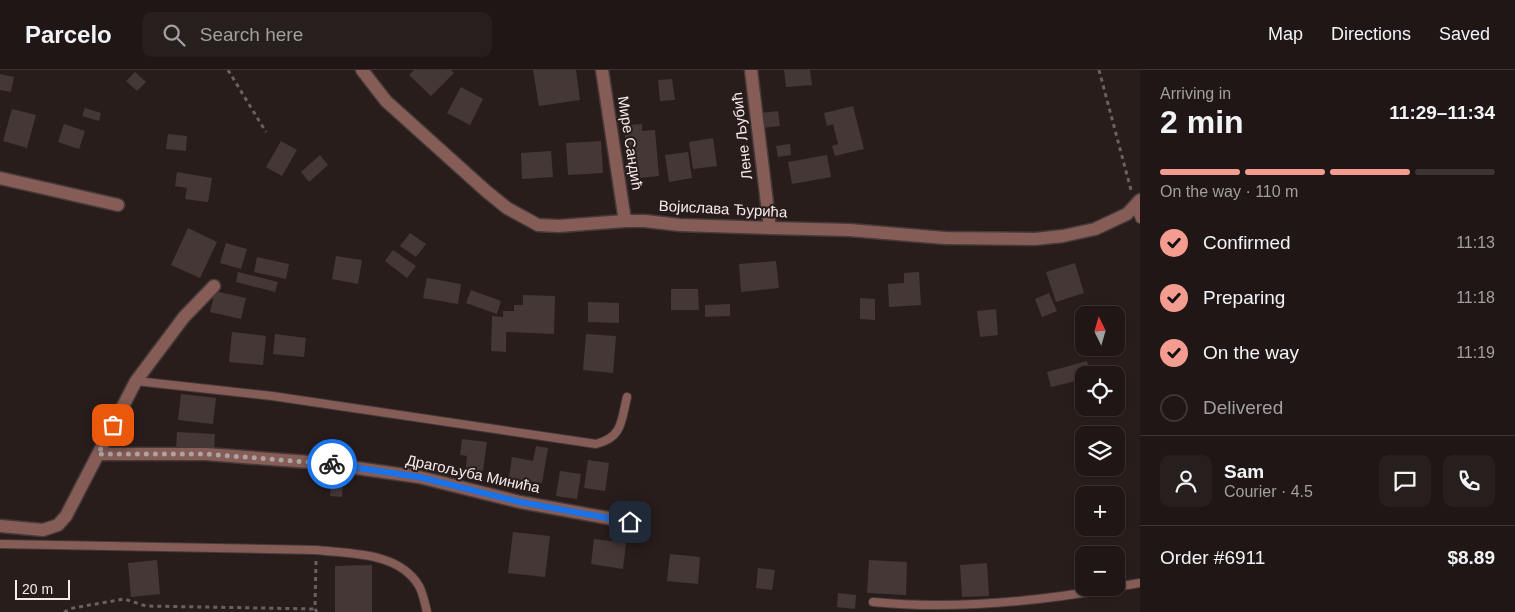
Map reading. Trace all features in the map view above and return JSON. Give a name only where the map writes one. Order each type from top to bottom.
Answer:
[{"type":"street","name":"Војислава Ђурића","points":[[362,70],[386,100],[486,192],[507,208],[538,225],[559,226],[625,221],[849,230],[945,238],[1035,238],[1063,236],[1095,229],[1118,220],[1138,208]]},
{"type":"street","name":"Мире Сандић","points":[[602,70],[625,221]]},
{"type":"street","name":"Лене Љубић","points":[[751,70],[770,228]]},
{"type":"street","points":[[0,178],[118,205]]},
{"type":"street","points":[[0,526],[43,530],[58,525],[66,516],[136,381],[184,317],[214,286]]},
{"type":"street","name":"Драгољуба Минића","points":[[98,454],[206,454],[322,463],[419,477],[520,502],[630,522]]},
{"type":"lane","points":[[136,381],[272,396],[596,444],[610,439],[619,431],[627,397]]},
{"type":"lane","points":[[0,544],[316,550],[361,554],[390,561],[406,570],[419,587],[427,612]]},
{"type":"lane","points":[[1125,585],[1140,583]]},
{"type":"lane","points":[[873,602],[930,606],[1008,603],[1075,594]]},
{"type":"path","points":[[228,70],[266,132]]},
{"type":"path","points":[[1099,70],[1138,208]]},
{"type":"path","points":[[64,612],[73,608],[124,599],[146,606],[315,611],[316,550]]},
{"type":"building","points":[[414,70],[451,70],[454,73],[431,96],[409,75]]},
{"type":"building","points":[[533,70],[576,70],[580,100],[539,106]]},
{"type":"building","points":[[784,70],[810,70],[812,85],[786,87]]},
{"type":"building","points":[[135,72],[146,82],[137,91],[126,81]]},
{"type":"building","points":[[0,74],[14,77],[11,92],[0,90]]},
{"type":"building","points":[[672,79],[675,100],[660,101],[658,80]]},
{"type":"building","points":[[461,87],[483,99],[470,125],[447,113]]},
{"type":"building","points":[[853,106],[864,149],[835,156],[832,146],[838,144],[833,124],[827,126],[824,113]]},
{"type":"building","points":[[85,108],[101,113],[99,121],[82,116]]},
{"type":"building","points":[[12,109],[36,115],[27,148],[3,141]]},
{"type":"building","points":[[778,111],[780,126],[762,128],[760,113]]},
{"type":"building","points":[[64,124],[85,131],[79,149],[58,142]]},
{"type":"building","points":[[642,124],[642,131],[655,130],[659,176],[629,179],[625,135],[630,134],[629,125]]},
{"type":"building","points":[[168,134],[187,136],[186,151],[166,149]]},
{"type":"building","points":[[713,138],[717,166],[693,169],[689,142]]},
{"type":"building","points":[[281,141],[297,150],[282,176],[266,167]]},
{"type":"building","points":[[601,141],[603,173],[568,175],[566,143]]},
{"type":"building","points":[[790,144],[791,155],[778,157],[776,146]]},
{"type":"building","points":[[551,151],[553,177],[522,179],[521,153]]},
{"type":"building","points":[[688,152],[692,178],[669,182],[665,155]]},
{"type":"building","points":[[320,155],[328,165],[309,182],[301,172]]},
{"type":"building","points":[[827,155],[831,177],[792,184],[788,162]]},
{"type":"building","points":[[177,172],[212,178],[208,202],[185,199],[187,188],[175,186]]},
{"type":"building","points":[[188,228],[217,242],[200,278],[171,265]]},
{"type":"building","points":[[410,233],[426,244],[416,257],[400,246]]},
{"type":"building","points":[[226,243],[247,249],[241,269],[220,263]]},
{"type":"building","points":[[393,250],[416,266],[407,278],[385,261]]},
{"type":"building","points":[[336,256],[362,260],[358,284],[332,279]]},
{"type":"building","points":[[257,257],[289,264],[286,279],[254,272]]},
{"type":"building","points":[[776,261],[779,288],[741,292],[739,264]]},
{"type":"building","points":[[1075,263],[1084,293],[1056,302],[1046,272]]},
{"type":"building","points":[[238,272],[278,282],[275,292],[236,282]]},
{"type":"building","points":[[919,272],[921,305],[889,307],[888,284],[904,283],[904,273]]},
{"type":"building","points":[[427,278],[461,284],[458,304],[423,298]]},
{"type":"building","points":[[671,289],[698,289],[699,310],[671,310]]},
{"type":"building","points":[[471,290],[501,301],[497,314],[466,303]]},
{"type":"building","points":[[215,291],[246,298],[241,319],[210,312]]},
{"type":"building","points":[[1049,293],[1057,311],[1042,317],[1035,299]]},
{"type":"building","points":[[523,295],[555,296],[554,334],[506,332],[506,352],[491,351],[492,316],[503,317],[503,311],[514,311],[514,305],[523,305]]},
{"type":"building","points":[[860,298],[875,299],[875,320],[860,319]]},
{"type":"building","points":[[588,302],[619,303],[619,323],[588,322]]},
{"type":"building","points":[[730,304],[730,316],[705,317],[705,305]]},
{"type":"building","points":[[996,309],[998,335],[980,337],[977,311]]},
{"type":"building","points":[[232,332],[266,336],[263,365],[229,362]]},
{"type":"building","points":[[275,334],[306,338],[304,357],[273,354]]},
{"type":"building","points":[[586,334],[616,336],[613,373],[583,370]]},
{"type":"building","points":[[1087,361],[1088,366],[1075,366],[1075,381],[1051,387],[1047,372]]},
{"type":"building","points":[[181,394],[216,398],[213,424],[178,420]]},
{"type":"building","points":[[177,432],[215,434],[214,451],[176,448]]},
{"type":"building","points":[[462,439],[487,442],[483,471],[466,469],[467,456],[460,455]]},
{"type":"building","points":[[536,446],[548,448],[542,483],[509,478],[512,457],[533,461]]},
{"type":"building","points":[[588,460],[609,463],[605,491],[584,488]]},
{"type":"building","points":[[560,471],[581,474],[577,499],[556,496]]},
{"type":"building","points":[[331,479],[343,480],[342,497],[330,496]]},
{"type":"building","points":[[513,532],[550,536],[545,577],[508,573]]},
{"type":"building","points":[[594,539],[626,543],[623,569],[591,564]]},
{"type":"building","points":[[670,554],[700,557],[698,584],[667,581]]},
{"type":"building","points":[[157,560],[160,594],[131,597],[128,563]]},
{"type":"building","points":[[869,560],[907,562],[906,595],[867,593]]},
{"type":"building","points":[[987,563],[989,596],[962,597],[960,565]]},
{"type":"building","points":[[372,565],[372,612],[335,612],[335,566]]},
{"type":"building","points":[[758,568],[775,570],[772,590],[756,588]]},
{"type":"building","points":[[838,593],[856,595],[855,609],[837,607]]},
{"type":"way so far","points":[[113,425],[98,454],[206,454],[332,464]]},
{"type":"route","points":[[332,464],[419,477],[520,502],[630,522]]}]
